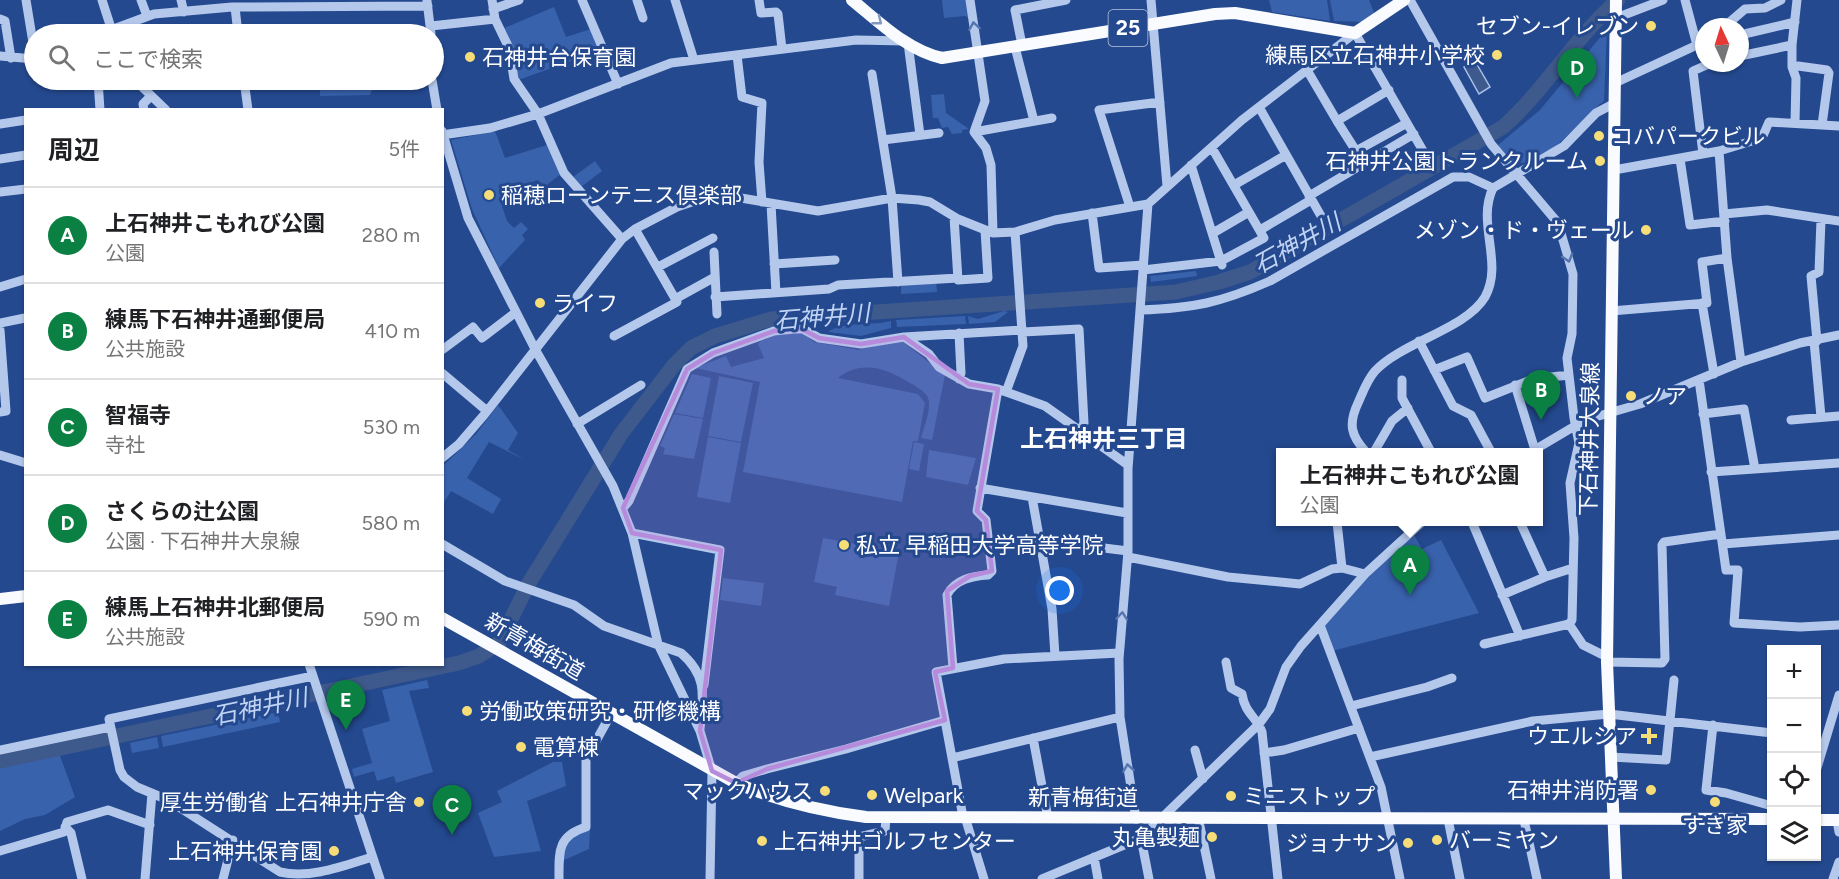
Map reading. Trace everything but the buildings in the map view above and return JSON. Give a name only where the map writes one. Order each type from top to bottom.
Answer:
[{"type":"main road","name":"25","points":[[852,0],[907,42],[932,56],[942,58],[1235,13],[1355,33]]},
{"type":"main road","points":[[1355,33],[1404,0]]},
{"type":"main road","name":"下石神井大泉線","points":[[1616,0],[1607,660],[1616,879]]},
{"type":"main road","points":[[0,599],[24,596]]},
{"type":"main road","name":"新青梅街道","points":[[444,619],[735,783],[800,806],[860,816],[1136,819],[1198,817],[1524,820],[1767,819]]},
{"type":"main road","points":[[1821,821],[1838,824]]},
{"type":"street","points":[[26,0],[30,24]]},
{"type":"street","points":[[102,0],[110,24]]},
{"type":"street","points":[[141,0],[147,16]]},
{"type":"street","points":[[181,0],[184,12]]},
{"type":"street","points":[[444,26],[519,0]]},
{"type":"street","points":[[582,0],[618,84]]},
{"type":"street","points":[[637,0],[643,18]]},
{"type":"street","points":[[675,0],[694,60]]},
{"type":"street","points":[[759,0],[761,13],[776,12],[778,14],[782,49]]},
{"type":"street","points":[[970,0],[985,101],[974,132]]},
{"type":"street","points":[[1035,121],[1018,46],[1015,11],[1031,3],[1066,0]]},
{"type":"street","points":[[1151,0],[1167,186]]},
{"type":"street","points":[[1410,0],[1491,144],[1558,223],[1573,274],[1575,297],[1567,358],[1579,443],[1570,483],[1572,620],[1569,624],[1484,644]]},
{"type":"street","points":[[1616,18],[1663,0]]},
{"type":"street","points":[[1685,0],[1695,27]]},
{"type":"street","points":[[1734,18],[1742,10],[1764,8],[1781,0]]},
{"type":"street","points":[[1795,123],[1796,78],[1792,45],[1797,0]]},
{"type":"street","points":[[130,24],[147,16],[294,3],[427,3],[430,24]]},
{"type":"street","points":[[235,7],[237,24]]},
{"type":"street","points":[[493,9],[509,48],[514,79],[538,114],[564,172],[622,239]]},
{"type":"street","points":[[0,19],[5,21],[11,58]]},
{"type":"street","points":[[1749,34],[1795,22]]},
{"type":"street","points":[[444,456],[459,444],[487,411],[622,239],[635,229],[677,207],[707,197],[729,196],[818,211],[892,198],[930,202],[954,217],[989,232],[1015,232],[1092,213],[1148,204],[1259,107],[1355,33],[1426,156]]},
{"type":"street","points":[[444,133],[490,128],[538,114],[672,63],[856,40],[907,42],[920,135]]},
{"type":"street","points":[[1749,54],[1792,45]]},
{"type":"street","points":[[1615,83],[1695,46]]},
{"type":"street","points":[[737,55],[742,97],[762,103],[759,162],[776,293]]},
{"type":"street","points":[[0,56],[24,59]]},
{"type":"street","points":[[1793,68],[1798,66],[1829,73],[1822,125]]},
{"type":"street","points":[[1307,70],[1356,151],[1407,123]]},
{"type":"street","points":[[1695,70],[1693,71],[1703,154]]},
{"type":"street","points":[[872,74],[892,198],[898,282]]},
{"type":"street","points":[[99,90],[100,108]]},
{"type":"street","points":[[145,90],[164,108]]},
{"type":"street","points":[[246,90],[249,108]]},
{"type":"street","points":[[434,90],[437,108]]},
{"type":"street","points":[[1337,121],[1389,90]]},
{"type":"street","points":[[144,108],[143,104],[151,96]]},
{"type":"street","points":[[1130,207],[1099,110],[1160,102]]},
{"type":"street","points":[[1362,448],[1353,435],[1351,421],[1367,382],[1384,362],[1470,312],[1486,294],[1492,273],[1487,217],[1493,188],[1564,146],[1596,113],[1615,103]]},
{"type":"street","points":[[1259,107],[1321,216]]},
{"type":"street","points":[[974,132],[1052,118]]},
{"type":"street","points":[[0,124],[24,120]]},
{"type":"street","points":[[1614,170],[1719,151],[1762,138],[1769,122],[1839,126]]},
{"type":"street","points":[[716,297],[829,289],[838,285],[988,278],[991,165],[986,148],[974,132]]},
{"type":"street","points":[[883,140],[939,133]]},
{"type":"street","points":[[1260,230],[1414,134]]},
{"type":"street","points":[[444,136],[468,218],[535,349],[606,473],[632,533],[658,644],[700,731],[712,771],[710,879]]},
{"type":"street","points":[[1092,213],[1099,268],[1143,270],[1222,263],[1264,238],[1212,148]]},
{"type":"street","points":[[1719,151],[1727,258],[1741,362]]},
{"type":"street","points":[[0,159],[24,155]]},
{"type":"street","points":[[1234,185],[1286,155]]},
{"type":"street","points":[[1680,159],[1690,225],[1767,210],[1839,221]]},
{"type":"street","points":[[1191,165],[1222,263]]},
{"type":"street","points":[[1140,306],[1198,306],[1240,294],[1270,281],[1453,177],[1469,177],[1493,188]]},
{"type":"street","points":[[0,192],[24,189]]},
{"type":"street","points":[[1136,819],[1120,717],[1119,653],[1128,554],[1128,465],[1148,204]]},
{"type":"street","points":[[1212,233],[1249,212]]},
{"type":"street","points":[[954,217],[958,278]]},
{"type":"street","points":[[1821,220],[1819,272],[1811,276],[1821,417]]},
{"type":"street","points":[[635,229],[675,299]]},
{"type":"street","points":[[953,668],[947,595],[950,590],[970,576],[988,575],[992,571],[986,520],[976,511],[1002,390],[1023,346],[1015,232]]},
{"type":"street","points":[[658,267],[713,238]]},
{"type":"street","points":[[714,252],[717,314]]},
{"type":"street","points":[[1611,311],[1708,301],[1702,261],[1727,258]]},
{"type":"street","points":[[774,264],[835,260]]},
{"type":"street","points":[[614,336],[715,278]]},
{"type":"street","points":[[0,287],[24,280]]},
{"type":"street","points":[[1702,303],[1714,374]]},
{"type":"street","points":[[444,348],[472,327],[482,338],[516,312]]},
{"type":"street","points":[[0,324],[24,318]]},
{"type":"street","points":[[623,508],[629,501],[687,369],[713,353],[774,331],[803,328],[819,338],[861,344],[904,337],[958,333],[1079,329],[1084,423],[1080,431]]},
{"type":"street","points":[[0,330],[6,411],[0,412]]},
{"type":"street","points":[[958,333],[961,373],[959,379]]},
{"type":"street","points":[[1538,448],[1576,424],[1610,414],[1741,362],[1800,343],[1839,335]]},
{"type":"street","points":[[904,337],[929,354],[939,367],[959,379],[976,387],[1002,390],[1046,406],[1128,465]]},
{"type":"street","points":[[1419,341],[1453,406],[1471,416],[1488,448]]},
{"type":"street","points":[[1434,369],[1467,357],[1485,398],[1533,379],[1569,375]]},
{"type":"street","points":[[444,373],[487,411]]},
{"type":"street","points":[[1402,380],[1402,398],[1428,448]]},
{"type":"street","points":[[1699,380],[1726,570],[1738,570],[1734,623],[1800,627],[1839,625]]},
{"type":"street","points":[[577,423],[641,385]]},
{"type":"street","points":[[1515,385],[1532,448]]},
{"type":"street","points":[[1377,448],[1392,421],[1408,408]]},
{"type":"street","points":[[1703,414],[1744,410],[1755,469]]},
{"type":"street","points":[[1791,420],[1839,416]]},
{"type":"street","points":[[0,456],[24,462]]},
{"type":"street","points":[[1711,472],[1839,463]]},
{"type":"street","points":[[980,488],[1127,513]]},
{"type":"street","points":[[1032,497],[1038,544],[1052,609],[1055,656]]},
{"type":"street","points":[[1337,526],[1342,568]]},
{"type":"street","points":[[1042,879],[1141,838],[1163,818],[1259,724],[1270,709],[1286,666],[1365,574],[1415,526]]},
{"type":"street","points":[[1474,526],[1520,636]]},
{"type":"street","points":[[1522,526],[1545,577]]},
{"type":"street","points":[[632,533],[720,550],[700,731]]},
{"type":"street","points":[[1569,624],[1583,645],[1607,660],[1662,663],[1665,659],[1662,545],[1664,542],[1721,534]]},
{"type":"street","points":[[1723,544],[1839,535]]},
{"type":"street","points":[[1038,544],[1080,545],[1228,578],[1300,584],[1332,569],[1342,568],[1365,574]]},
{"type":"street","points":[[444,545],[505,581],[574,605],[604,626],[681,653],[691,661],[704,685]]},
{"type":"street","points":[[1502,595],[1573,568]]},
{"type":"street","points":[[1320,625],[1371,757],[1388,818],[1400,879]]},
{"type":"street","points":[[984,879],[964,817],[936,672],[1004,659],[1119,653]]},
{"type":"street","points":[[1226,662],[1231,688],[1242,694],[1250,717],[1259,724],[1278,879]]},
{"type":"street","points":[[310,666],[380,879]]},
{"type":"street","points":[[1351,706],[1427,687],[1452,678]]},
{"type":"street","points":[[1611,758],[1666,760],[1674,680]]},
{"type":"street","points":[[315,681],[109,719],[124,777],[137,787],[168,800],[291,878],[307,877],[372,857]]},
{"type":"street","points":[[1821,740],[1839,697]]},
{"type":"street","points":[[559,879],[559,852],[563,843],[572,832],[586,827],[586,759],[611,714]]},
{"type":"street","points":[[1371,757],[1533,721],[1609,714],[1767,732]]},
{"type":"street","points":[[952,758],[1120,717]]},
{"type":"street","points":[[735,783],[743,776],[945,720]]},
{"type":"street","points":[[1713,725],[1706,790],[1767,805]]},
{"type":"street","points":[[1264,753],[1284,750],[1359,728]]},
{"type":"street","points":[[0,750],[111,729]]},
{"type":"street","points":[[1033,738],[1048,818]]},
{"type":"street","points":[[1195,750],[1203,779]]},
{"type":"street","points":[[145,879],[152,793]]},
{"type":"street","points":[[0,851],[64,832],[67,822],[108,810],[150,825]]},
{"type":"street","points":[[859,879],[859,837],[885,831],[886,817]]},
{"type":"street","points":[[1198,817],[1211,879]]},
{"type":"street","points":[[1448,819],[1460,879]]},
{"type":"street","points":[[1524,820],[1537,879]]},
{"type":"street","points":[[65,827],[71,833],[82,879]]},
{"type":"street","points":[[1141,838],[1149,879]]},
{"type":"street","points":[[223,879],[233,840]]},
{"type":"street","points":[[1094,857],[1098,879]]},
{"type":"street","points":[[1833,879],[1839,862]]},
{"type":"highlighted area","points":[[800,328],[819,338],[861,344],[904,337],[969,384],[998,389],[977,511],[986,520],[992,571],[970,576],[947,591],[953,668],[935,672],[945,720],[767,769],[736,783],[712,771],[700,731],[721,550],[632,533],[623,508],[687,369],[713,353],[774,331]]},
{"type":"shaded area","points":[[942,0],[967,0],[970,19],[965,16],[944,18]]},
{"type":"shaded area","points":[[1269,0],[1327,0],[1330,21],[1272,12]]},
{"type":"shaded area","points":[[1330,0],[1369,0],[1375,15],[1364,22],[1334,21]]},
{"type":"shaded area","points":[[554,7],[566,37],[591,29],[600,51],[518,80],[502,29]]},
{"type":"shaded area","points":[[1607,29],[1604,101],[1548,152],[1523,163],[1510,161],[1498,145],[1540,110]]},
{"type":"shaded area","points":[[1475,61],[1490,87],[1479,94],[1464,67]]},
{"type":"shaded area","points":[[320,90],[372,90],[370,95],[320,96]]},
{"type":"shaded area","points":[[944,94],[946,113],[969,129],[962,130],[962,133],[952,134],[948,127],[942,128],[938,118],[933,118],[931,95]]},
{"type":"shaded area","name":"稲穂ローンテニス倶楽部","points":[[495,131],[505,158],[547,145],[561,174],[544,187],[538,180],[520,186],[501,203],[507,221],[514,228],[521,222],[528,229],[522,235],[525,240],[499,268],[472,209],[451,140]]},
{"type":"shaded area","points":[[595,161],[602,171],[581,187],[573,177]]},
{"type":"shaded area","points":[[1196,271],[1197,276],[1151,282],[1150,276]]},
{"type":"shaded area","points":[[936,281],[937,292],[901,294],[901,285]]},
{"type":"shaded area","points":[[1004,311],[1008,312],[995,322],[969,324],[968,316],[978,319]]},
{"type":"shaded area","points":[[965,316],[966,324],[897,327],[896,320]]},
{"type":"shaded area","points":[[891,321],[891,328],[861,336],[828,332],[842,326]]},
{"type":"shaded area","points":[[801,331],[814,342],[859,350],[898,338],[945,375],[932,440],[921,438],[929,400],[918,388],[891,373],[873,368],[856,369],[838,378],[918,394],[925,403],[918,441],[913,441],[902,502],[743,472],[760,382],[695,368],[726,356],[731,367],[764,358],[758,344],[762,340],[777,334]]},
{"type":"shaded area","points":[[692,374],[711,378],[703,418],[675,413]]},
{"type":"shaded area","points":[[719,376],[753,383],[741,442],[708,436]]},
{"type":"shaded area","points":[[498,405],[518,433],[508,450],[525,460],[489,442],[467,478],[501,499],[493,514],[451,491],[444,502],[444,465],[476,434]]},
{"type":"shaded area","points":[[674,414],[703,419],[694,459],[663,454],[665,448],[660,446]]},
{"type":"shaded area","points":[[708,437],[741,443],[730,503],[697,497]]},
{"type":"shaded area","points":[[914,442],[924,444],[919,471],[909,469]]},
{"type":"shaded area","points":[[929,450],[976,458],[968,485],[926,477]]},
{"type":"shaded area","points":[[1414,535],[1422,549],[1441,540],[1479,613],[1332,651],[1324,625],[1366,578]]},
{"type":"shaded area","points":[[823,538],[899,552],[889,606],[835,595],[837,587],[814,582]]},
{"type":"shaded area","points":[[723,578],[764,583],[761,606],[720,600]]},
{"type":"shaded area","points":[[427,680],[429,688],[409,691],[433,772],[396,783],[394,776],[377,781],[374,771],[354,777],[352,769],[372,763],[362,729],[390,721],[382,690]]},
{"type":"shaded area","points":[[278,712],[280,722],[163,747],[161,736]]},
{"type":"shaded area","points":[[157,737],[159,748],[132,753],[130,743]]},
{"type":"shaded area","points":[[59,753],[75,797],[45,815],[25,819],[0,831],[0,767]]},
{"type":"shaded area","points":[[553,762],[562,762],[566,786],[527,801],[541,851],[494,857],[478,813],[502,802],[497,791]]},
{"type":"shaded area","points":[[590,829],[589,849],[562,861],[565,845],[574,833]]},
{"type":"waterway","name":"石神井川","points":[[0,761],[459,663],[479,656],[499,643],[529,583],[621,434],[674,365],[691,348],[715,336],[771,319],[1176,292],[1250,272],[1503,127],[1519,112],[1587,31],[1618,0]]},
{"type":"place","name":"セブン-イレブン","points":[[1651,26]]},
{"type":"place","name":"練馬区立石神井小学校","points":[[1497,55]]},
{"type":"place","name":"石神井台保育園","points":[[470,57]]},
{"type":"place","name":"さくらの辻公園","points":[[1577,98]]},
{"type":"place","name":"コバパークビル","points":[[1599,136]]},
{"type":"place","name":"石神井公園トランクルーム","points":[[1600,161]]},
{"type":"place","name":"稲穂ローンテニス倶楽部","points":[[489,195]]},
{"type":"place","name":"メゾン・ド・ヴェール","points":[[1646,230]]},
{"type":"place","name":"ライフ","points":[[540,303]]},
{"type":"place","name":"ノア","points":[[1631,396]]},
{"type":"place","name":"練馬下石神井通郵便局","points":[[1541,420]]},
{"type":"place","name":"私立 早稲田大学高等学院","points":[[844,545]]},
{"type":"place","name":"上石神井こもれび公園","points":[[1410,595]]},
{"type":"place","name":"労働政策研究・研修機構","points":[[467,711]]},
{"type":"place","name":"練馬上石神井北郵便局","points":[[346,730]]},
{"type":"place","name":"ウエルシア","points":[[1649,736]]},
{"type":"place","name":"電算棟","points":[[521,747]]},
{"type":"place","name":"石神井消防署","points":[[1651,790]]},
{"type":"place","name":"マックハウス","points":[[825,791]]},
{"type":"place","name":"Welpark","points":[[872,795]]},
{"type":"place","name":"ミニストップ","points":[[1231,796]]},
{"type":"place","name":"厚生労働省 上石神井庁舎","points":[[419,802]]},
{"type":"place","name":"すき家","points":[[1715,802]]},
{"type":"place","name":"智福寺","points":[[452,835]]},
{"type":"place","name":"丸亀製麺","points":[[1212,837]]},
{"type":"place","name":"バーミヤン","points":[[1437,840]]},
{"type":"place","name":"上石神井ゴルフセンター","points":[[762,841]]},
{"type":"place","name":"ジョナサン","points":[[1408,843]]},
{"type":"place","name":"上石神井保育園","points":[[334,851]]},
{"type":"district","name":"上石神井三丁目","points":[[1104,439]]}]
